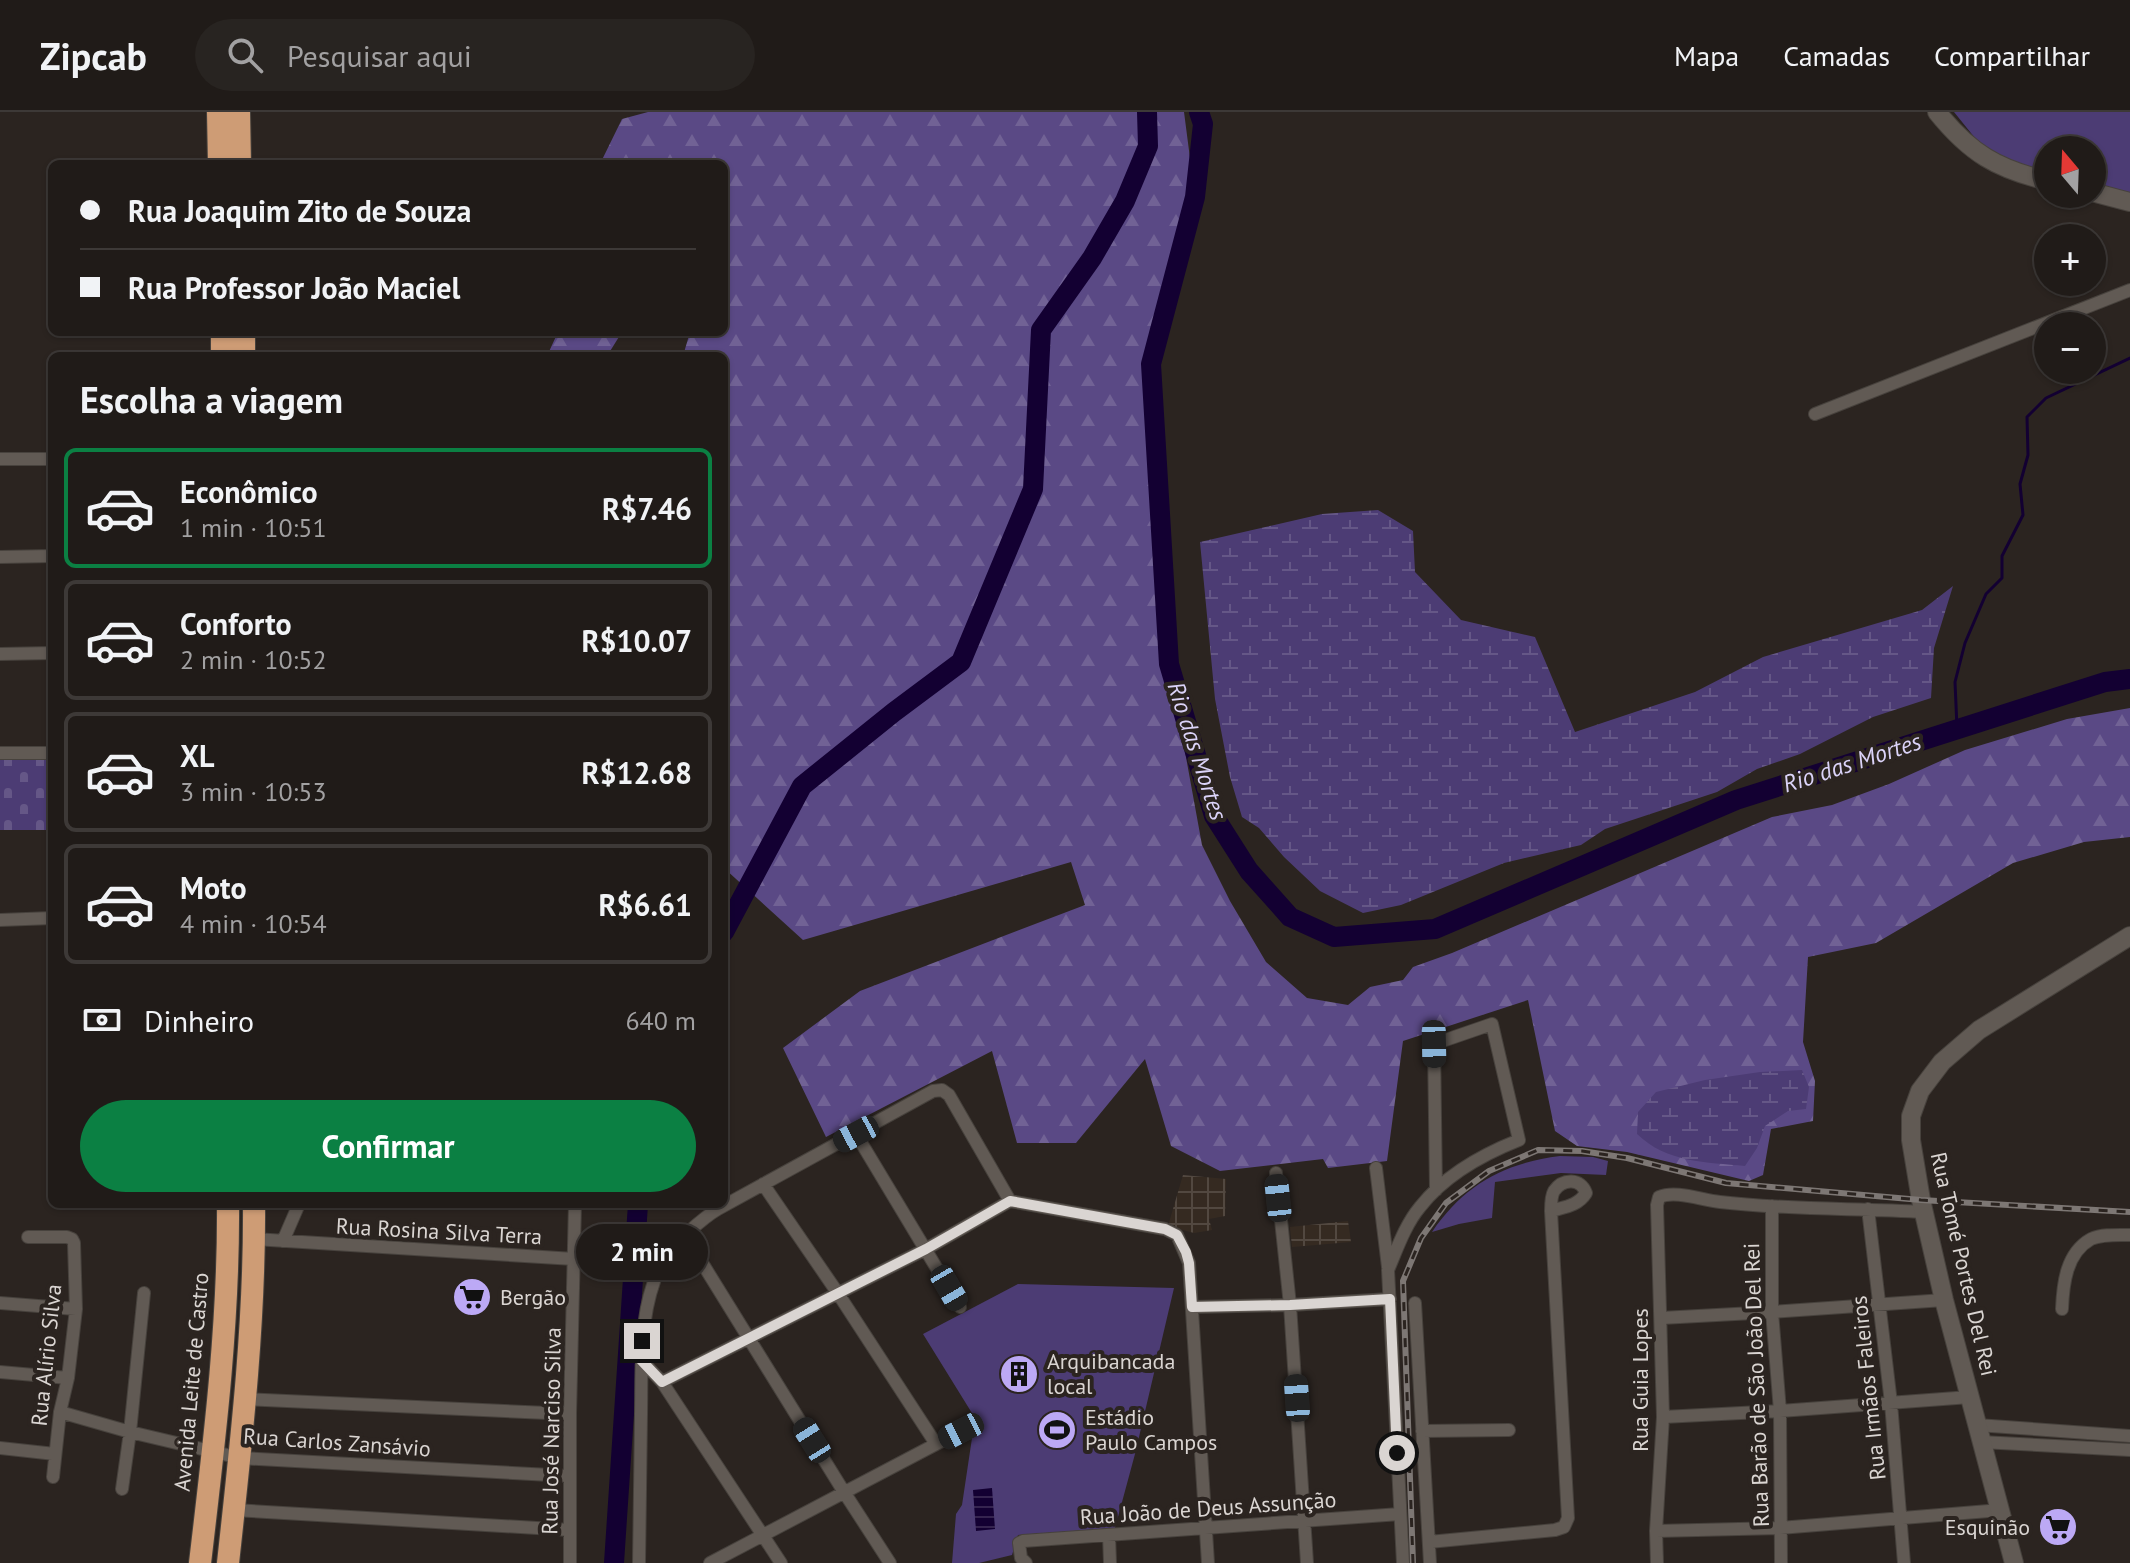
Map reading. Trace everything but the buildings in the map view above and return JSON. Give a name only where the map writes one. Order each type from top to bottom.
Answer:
[{"type":"highway","points":[[218,112],[219,160]]},
{"type":"highway","points":[[239,112],[240,160]]},
{"type":"highway","points":[[228,1563],[245,1399],[254,1208]]},
{"type":"highway","points":[[228,1213],[254,1239]]},
{"type":"highway","name":"Avenida Leite de Castro","points":[[200,1563],[224,1321],[228,1213]]},
{"type":"main road","points":[[1937,112],[1968,146],[2013,172],[2034,177]]},
{"type":"main road","points":[[2106,196],[2130,202]]},
{"type":"main road","name":"Rua Tomé Portes Del Rei","points":[[2014,1563],[1944,1300],[1911,1140],[1911,1116],[1920,1091],[1942,1062],[1979,1030],[2130,936]]},
{"type":"street","points":[[1815,414],[2130,290]]},
{"type":"street","points":[[0,459],[48,459]]},
{"type":"street","points":[[0,557],[48,556]]},
{"type":"street","points":[[0,654],[48,653]]},
{"type":"street","points":[[0,753],[48,753]]},
{"type":"street","points":[[0,920],[48,918]]},
{"type":"street","points":[[1388,1270],[1418,1209],[1436,1190],[1461,1169],[1519,1140],[1492,1024],[1434,1044],[1436,1190]]},
{"type":"street","points":[[728,1204],[933,1091],[942,1090],[949,1095],[1010,1201]]},
{"type":"street","points":[[856,1134],[960,1307]]},
{"type":"street","points":[[1376,1168],[1390,1299],[1403,1563]]},
{"type":"street","points":[[1276,1173],[1290,1305],[1307,1563]]},
{"type":"street","points":[[763,1184],[936,1444]]},
{"type":"street","name":"Rua Guia Lopes","points":[[1657,1563],[1663,1417],[1659,1197],[1668,1194],[1772,1206]]},
{"type":"street","points":[[662,1382],[926,1249],[1010,1201],[1165,1229],[1177,1235],[1189,1263],[1208,1563]]},
{"type":"street","points":[[1772,1206],[1924,1212]]},
{"type":"street","name":"Rua Barão de São João Del Rei","points":[[1772,1206],[1772,1312],[1780,1411],[1781,1563]]},
{"type":"street","points":[[283,1241],[297,1208]]},
{"type":"street","name":"Rua José Narciso Silva","points":[[570,1563],[575,1208]]},
{"type":"street","points":[[639,1563],[641,1360],[648,1308],[664,1259],[708,1215],[720,1208]]},
{"type":"street","name":"Rua Irmãos Faleiros","points":[[1868,1209],[1891,1403],[1904,1563]]},
{"type":"street","points":[[1429,1542],[1555,1530],[1564,1527],[1568,1518],[1551,1211]]},
{"type":"street","points":[[2062,1309],[2063,1281],[2070,1262],[2080,1249],[2090,1240],[2102,1236],[2130,1235]]},
{"type":"street","name":"Rua Alírio Silva","points":[[28,1237],[67,1237],[74,1243],[76,1309],[53,1477]]},
{"type":"street","name":"Rua Rosina Silva Terra","points":[[254,1239],[574,1259],[698,1261],[890,1563]]},
{"type":"street","points":[[122,1489],[144,1293]]},
{"type":"street","points":[[1192,1307],[1390,1299]]},
{"type":"street","points":[[1661,1318],[1944,1300]]},
{"type":"street","points":[[0,1303],[76,1309]]},
{"type":"street","points":[[1415,1303],[1430,1563]]},
{"type":"street","points":[[641,1360],[662,1382],[781,1563]]},
{"type":"street","points":[[0,1372],[68,1378]]},
{"type":"street","points":[[1663,1417],[1970,1397]]},
{"type":"street","points":[[245,1399],[570,1414]]},
{"type":"street","name":"Rua Carlos Zansávio","points":[[60,1412],[240,1458],[569,1476]]},
{"type":"street","points":[[1422,1431],[1509,1430]]},
{"type":"street","points":[[710,1563],[961,1431]]},
{"type":"street","points":[[1979,1433],[2130,1436]]},
{"type":"street","points":[[1979,1433],[2130,1450]]},
{"type":"street","points":[[2096,1448],[2097,1433]]},
{"type":"street","points":[[0,1448],[55,1454]]},
{"type":"street","points":[[234,1510],[570,1530]]},
{"type":"street","points":[[1656,1531],[1780,1528],[2001,1510]]},
{"type":"street","name":"Rua João de Deus Assunção","points":[[1026,1563],[1021,1558],[1019,1543],[1023,1541],[1400,1514]]},
{"type":"street","points":[[1109,1535],[1110,1563]]},
{"type":"shaded area","points":[[1183,1175],[1226,1179],[1225,1216],[1209,1219],[1212,1230],[1194,1233],[1168,1226]]},
{"type":"shaded area","points":[[1348,1221],[1351,1242],[1292,1247],[1290,1227]]},
{"type":"shaded area","points":[[992,1488],[995,1529],[976,1531],[973,1490]]},
{"type":"green space","points":[[648,112],[1184,112],[1195,197],[1151,364],[1169,664],[1202,845],[1266,962],[1307,998],[1348,1005],[1370,987],[1403,980],[1413,967],[1772,817],[1832,805],[1965,750],[2067,719],[2130,708],[2130,837],[2084,842],[2013,863],[1876,943],[1808,957],[1803,1042],[1815,1081],[1813,1121],[1771,1129],[1763,1175],[1749,1181],[1627,1152],[1577,1146],[1555,1131],[1528,1000],[1403,1041],[1387,1161],[1328,1168],[1323,1159],[1220,1171],[1171,1146],[1145,1059],[1076,1143],[1017,1143],[992,1051],[826,1137],[783,1048],[860,991],[1085,905],[1071,862],[803,940],[728,872],[728,352],[684,352],[689,336],[728,336],[728,160],[602,160],[622,119]]},
{"type":"green space","points":[[1954,112],[2130,112],[2130,194],[2106,189],[2106,136],[2034,136],[2034,171],[1979,143]]},
{"type":"green space","points":[[556,336],[620,336],[610,352],[549,352]]},
{"type":"green space","points":[[1378,510],[1413,531],[1415,572],[1461,620],[1535,637],[1575,732],[1695,692],[1763,657],[1922,610],[1953,586],[1934,648],[1931,698],[1873,717],[1800,754],[1757,769],[1717,792],[1605,829],[1581,845],[1504,863],[1401,905],[1363,913],[1320,891],[1259,828],[1242,817],[1230,777],[1215,699],[1200,542],[1322,514]]},
{"type":"green space","points":[[0,760],[48,760],[48,830],[0,830]]},
{"type":"green space","points":[[1802,1070],[1809,1087],[1806,1109],[1788,1111],[1765,1126],[1757,1148],[1745,1166],[1674,1156],[1649,1144],[1637,1134],[1638,1112],[1656,1092],[1705,1080]]},
{"type":"green space","points":[[1560,1156],[1593,1157],[1608,1161],[1606,1175],[1561,1173],[1495,1182],[1492,1218],[1432,1232],[1458,1201],[1487,1179],[1521,1164]]},
{"type":"green space","name":"Estádio Paulo Campos","points":[[1018,1284],[1174,1288],[1115,1528],[1018,1535],[1012,1555],[979,1563],[952,1563],[956,1514],[962,1505],[975,1418],[923,1334]]},
{"type":"waterway","points":[[728,925],[802,786],[961,662],[1033,489],[1041,330],[1092,258],[1125,201],[1148,146],[1147,112]]},
{"type":"waterway","name":"Rio das Mortes","points":[[1199,112],[1203,124],[1195,197],[1151,364],[1169,664],[1214,816],[1249,871],[1290,917],[1334,937],[1435,929],[1736,800],[2105,682],[2130,679]]},
{"type":"waterway","points":[[1957,728],[1955,682],[1965,643],[1986,594],[2002,578],[2002,556],[2023,515],[2020,484],[2028,455],[2027,417],[2046,398],[2130,358]]},
{"type":"waterway","points":[[614,1563],[638,1208]]},
{"type":"railway","points":[[1413,1563],[1403,1281],[1421,1238],[1446,1203],[1489,1171],[1538,1150],[1582,1151],[1627,1158],[1726,1183],[1921,1200],[2130,1212]]},
{"type":"place","name":"Bergão","points":[[472,1297]]},
{"type":"place","name":"Arquibancada local","points":[[1019,1374]]},
{"type":"place","name":"Estádio Paulo Campos","points":[[1057,1430]]},
{"type":"place","name":"Esquinão","points":[[2058,1527]]},
{"type":"route","points":[[642,1341],[641,1360],[662,1382],[926,1249],[1010,1201],[1165,1229],[1177,1235],[1189,1263],[1192,1307],[1390,1299],[1397,1453]]}]
